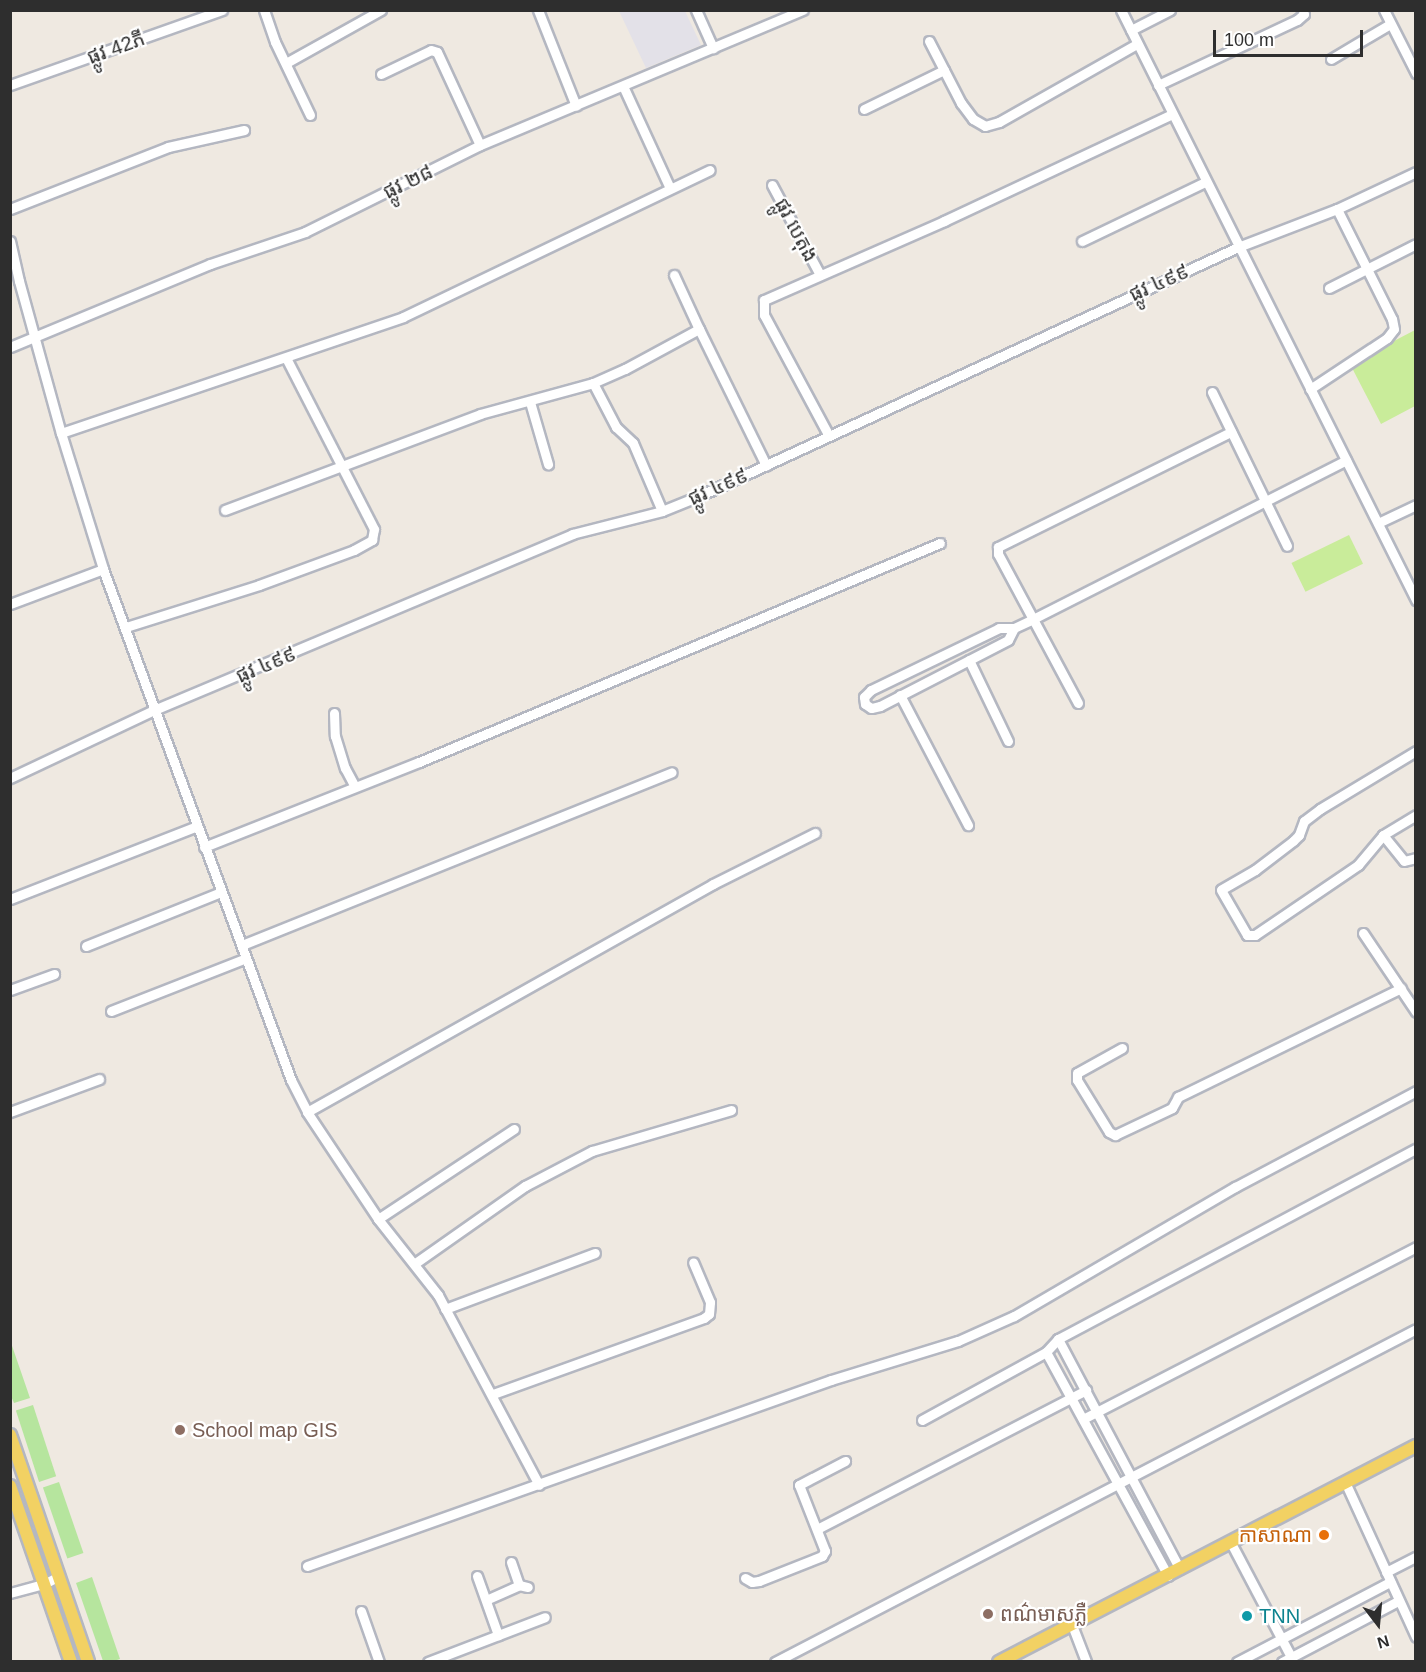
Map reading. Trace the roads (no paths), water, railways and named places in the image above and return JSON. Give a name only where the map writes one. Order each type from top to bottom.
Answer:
[{"type":"main road","points":[[10,1434],[88,1662]]},
{"type":"main road","points":[[999,1662],[1416,1446]]},
{"type":"main road","points":[[10,1486],[71,1662]]},
{"type":"street","name":"ផ្លូវ 42ភី","points":[[10,85],[222,10]]},
{"type":"street","points":[[264,10],[275,42],[310,115]]},
{"type":"street","points":[[286,63],[381,10]]},
{"type":"street","points":[[538,10],[576,105]]},
{"type":"street","points":[[696,10],[713,48]]},
{"type":"street","name":"ផ្លូវ ២៨","points":[[10,347],[210,264],[305,232],[480,145],[803,10]]},
{"type":"street","points":[[1121,10],[1205,182],[1378,524],[1413,588],[1416,600]]},
{"type":"street","points":[[1131,30],[1170,10]]},
{"type":"street","points":[[1158,86],[1297,20],[1304,14],[1303,10]]},
{"type":"street","points":[[1384,10],[1416,73]]},
{"type":"street","points":[[1331,59],[1390,24]]},
{"type":"street","points":[[929,41],[973,119],[985,126],[999,122],[1137,44]]},
{"type":"street","points":[[381,74],[431,50],[437,52],[480,145]]},
{"type":"street","points":[[864,109],[944,70]]},
{"type":"street","points":[[623,86],[670,188]]},
{"type":"street","points":[[829,436],[764,315],[764,300],[955,216],[1172,114]]},
{"type":"street","points":[[10,209],[168,147],[244,130]]},
{"type":"street","points":[[61,433],[403,317],[710,170]]},
{"type":"street","name":"ផ្លូវ ៤៩៩","points":[[10,778],[154,710],[572,534],[662,511],[1238,247],[1337,209],[1416,172]]},
{"type":"street","points":[[1082,241],[1205,182]]},
{"type":"street","name":"ផ្លូវ បេតុង","points":[[772,185],[820,275]]},
{"type":"street","points":[[1310,389],[1388,338],[1394,329],[1392,319],[1337,209]]},
{"type":"street","points":[[10,241],[61,433],[103,568],[291,1080],[307,1112],[378,1219],[438,1295],[493,1394],[539,1485]]},
{"type":"street","points":[[1329,288],[1416,244]]},
{"type":"street","points":[[674,275],[766,465]]},
{"type":"street","points":[[225,510],[480,414],[594,383],[699,329]]},
{"type":"street","points":[[126,627],[259,585],[354,550],[372,540],[374,529],[286,358]]},
{"type":"street","points":[[594,383],[616,427],[633,443],[662,511]]},
{"type":"street","points":[[1212,392],[1287,546]]},
{"type":"street","points":[[530,402],[548,464]]},
{"type":"street","points":[[1078,703],[998,554],[998,548],[1232,432]]},
{"type":"street","points":[[1014,628],[1008,640],[969,660],[871,708],[865,704],[864,697],[871,690],[999,628],[1014,628],[1034,619],[1346,460]]},
{"type":"street","points":[[1378,524],[1416,505]]},
{"type":"street","points":[[204,847],[355,787],[940,543]]},
{"type":"street","points":[[10,604],[103,568]]},
{"type":"street","points":[[969,660],[1008,741]]},
{"type":"street","points":[[900,695],[968,825]]},
{"type":"street","points":[[334,714],[335,736],[345,768],[355,787]]},
{"type":"street","points":[[1416,751],[1320,809],[1304,821],[1299,835],[1293,841],[1255,870],[1221,890],[1246,935],[1255,935],[1358,865],[1383,836],[1416,814]]},
{"type":"street","points":[[242,945],[672,772]]},
{"type":"street","points":[[10,899],[197,826]]},
{"type":"street","points":[[307,1112],[703,890],[815,833]]},
{"type":"street","points":[[1383,836],[1404,861],[1416,858]]},
{"type":"street","points":[[86,946],[221,892]]},
{"type":"street","points":[[1363,933],[1416,1012]]},
{"type":"street","points":[[111,1011],[246,958]]},
{"type":"street","points":[[10,990],[54,974]]},
{"type":"street","points":[[1122,1048],[1077,1073],[1077,1080],[1108,1132],[1115,1135],[1172,1108],[1178,1097],[1401,988]]},
{"type":"street","points":[[10,1112],[99,1079]]},
{"type":"street","points":[[308,1566],[831,1380],[958,1341],[1014,1316],[1234,1187],[1416,1091]]},
{"type":"street","points":[[414,1264],[525,1186],[592,1151],[731,1110]]},
{"type":"street","points":[[378,1219],[514,1129]]},
{"type":"street","points":[[922,1420],[1046,1352],[1058,1339],[1416,1149]]},
{"type":"street","points":[[1083,1419],[1416,1246]]},
{"type":"street","points":[[445,1309],[595,1253]]},
{"type":"street","points":[[493,1394],[704,1318],[709,1314],[710,1302],[693,1262]]},
{"type":"street","points":[[775,1662],[1416,1329]]},
{"type":"street","points":[[1058,1339],[1180,1569]]},
{"type":"street","points":[[1046,1352],[1168,1576]]},
{"type":"street","points":[[817,1529],[1086,1390]]},
{"type":"street","points":[[745,1578],[752,1582],[759,1581],[822,1556],[825,1551],[799,1485],[845,1461]]},
{"type":"street","points":[[1346,1484],[1416,1637]]},
{"type":"street","points":[[1231,1543],[1281,1639],[1286,1659],[1398,1601]]},
{"type":"street","points":[[1386,1572],[1416,1557]]},
{"type":"street","points":[[486,1600],[524,1586],[511,1562]]},
{"type":"street","points":[[10,1593],[44,1584],[59,1576]]},
{"type":"street","points":[[477,1576],[498,1635]]},
{"type":"street","points":[[1237,1662],[1389,1582]]},
{"type":"street","points":[[361,1611],[379,1662]]},
{"type":"street","points":[[428,1662],[546,1617]]},
{"type":"street","points":[[1072,1625],[1086,1662]]},
{"type":"place","name":"School map GIS","points":[[180,1430]]},
{"type":"place","name":"កាសាណា","points":[[1324,1535]]},
{"type":"place","name":"ពណ៌មាសភ្លឺ","points":[[988,1614]]},
{"type":"place","name":"TNN","points":[[1247,1616]]}]
